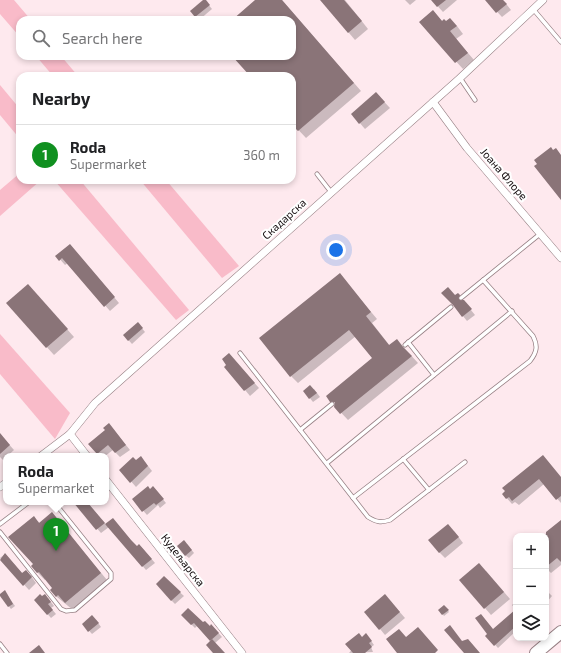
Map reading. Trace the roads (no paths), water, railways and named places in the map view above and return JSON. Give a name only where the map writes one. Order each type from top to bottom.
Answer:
[{"type":"main road","points":[[536,653],[561,632]]},
{"type":"street","name":"Скадарска","points":[[45,453],[70,434],[95,403],[138,366],[173,332],[460,78],[543,0]]},
{"type":"street","name":"Јоана Флоре","points":[[433,102],[467,148],[561,258]]},
{"type":"street","points":[[70,434],[85,453]]},
{"type":"street","name":"Кудељарска","points":[[109,484],[242,653]]},
{"type":"lane","points":[[533,9],[561,42]]},
{"type":"lane","points":[[460,78],[475,100]]},
{"type":"lane","points":[[317,174],[331,192]]},
{"type":"lane","points":[[462,298],[541,233]]},
{"type":"lane","points":[[353,498],[530,361],[537,347],[533,336],[483,280]]},
{"type":"lane","points":[[434,375],[407,344],[451,307]]},
{"type":"lane","points":[[327,463],[512,311]]},
{"type":"lane","points":[[240,353],[368,517],[376,522],[382,523],[390,520],[465,462]]},
{"type":"lane","points":[[131,362],[138,366]]},
{"type":"lane","points":[[300,430],[332,404]]},
{"type":"lane","points":[[403,459],[429,490]]},
{"type":"lane","points":[[0,524],[25,505]]},
{"type":"lane","points":[[0,532],[61,609],[66,612],[75,610],[110,579],[111,573],[56,505]]},
{"type":"lane","points":[[0,644],[7,653]]},
{"type":"place","name":"Roda","points":[[56,551]]}]
